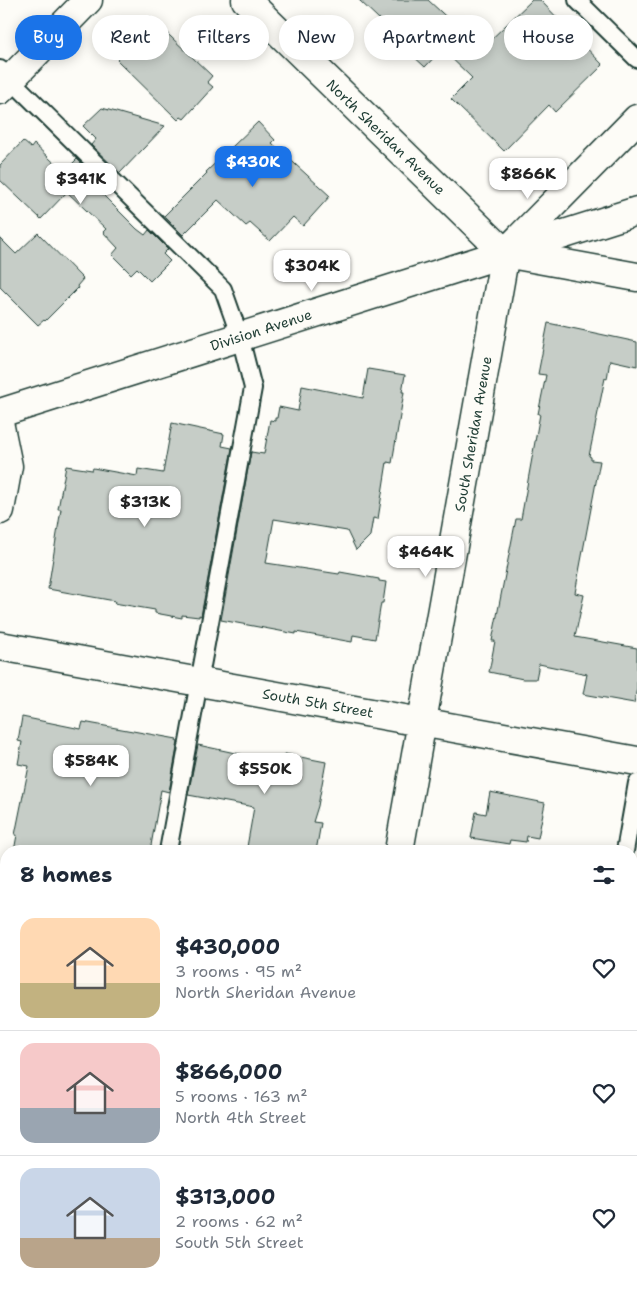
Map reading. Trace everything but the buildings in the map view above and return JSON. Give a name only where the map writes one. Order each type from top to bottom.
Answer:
[{"type":"street","points":[[3,79],[88,0]]},
{"type":"street","name":"North Sheridan Avenue","points":[[246,0],[505,253]]},
{"type":"street","points":[[505,253],[637,119]]},
{"type":"street","name":"Division Avenue","points":[[0,413],[637,212]]},
{"type":"street","points":[[505,253],[637,277]]},
{"type":"street","name":"South Sheridan Avenue","points":[[400,845],[505,253]]},
{"type":"street","points":[[0,427],[8,466],[0,510]]},
{"type":"street","name":"South 5th Street","points":[[0,646],[637,761]]},
{"type":"lane","points":[[577,0],[637,59]]},
{"type":"lane","points":[[3,79],[223,289],[240,337],[254,388],[169,845]]},
{"type":"lane","points":[[625,845],[637,783]]}]
